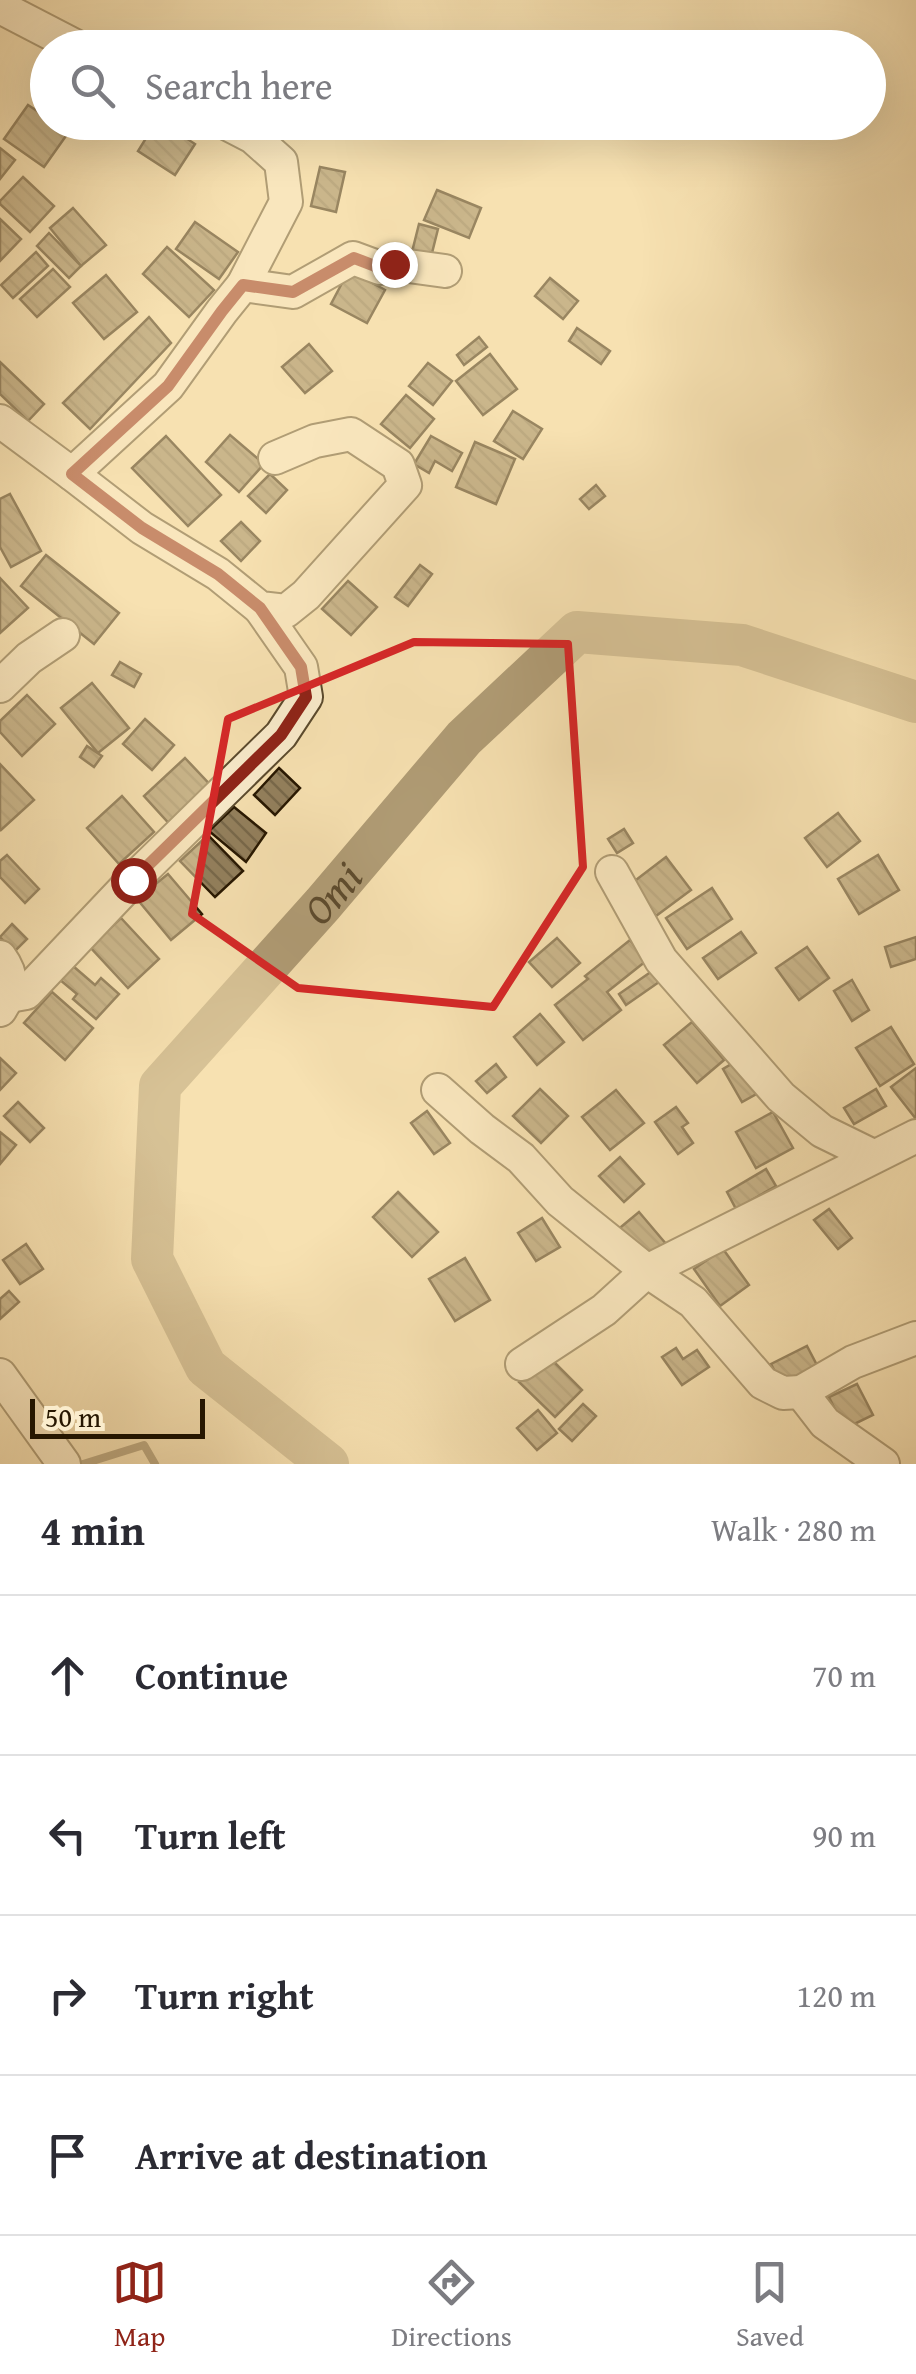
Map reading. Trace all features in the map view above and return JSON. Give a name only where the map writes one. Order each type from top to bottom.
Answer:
[{"type":"street","points":[[0,6],[45,30]]},
{"type":"street","points":[[72,474],[168,386],[243,285],[286,202],[282,162],[256,140]]},
{"type":"street","points":[[243,285],[293,292],[354,258],[380,268],[394,264],[445,271]]},
{"type":"street","points":[[0,421],[142,528],[218,574],[260,608],[301,667],[306,697],[281,735],[133,880],[9,985]]},
{"type":"street","points":[[260,608],[286,610],[306,595],[405,486],[398,465],[351,434],[315,441],[275,458]]},
{"type":"street","points":[[0,686],[29,658],[63,635]]},
{"type":"street","points":[[612,872],[661,960],[781,1097],[822,1131],[872,1156]]},
{"type":"street","points":[[438,1090],[521,1158],[560,1201],[647,1271],[693,1302],[763,1383],[783,1393],[800,1392],[853,1362],[916,1338]]},
{"type":"street","points":[[522,1364],[604,1310],[647,1271],[916,1136]]},
{"type":"street","points":[[0,1375],[64,1464]]},
{"type":"street","points":[[800,1392],[825,1423],[882,1464]]},
{"type":"highlighted area","points":[[414,642],[568,644],[583,867],[493,1007],[298,988],[192,914],[228,719]]},
{"type":"building","points":[[28,105],[30,140],[63,140],[44,167],[4,139]]},
{"type":"building","points":[[145,140],[189,140],[195,144],[175,175],[138,151]]},
{"type":"building","points":[[0,148],[15,160],[0,179]]},
{"type":"building","points":[[320,167],[345,172],[336,212],[311,206]]},
{"type":"building","points":[[23,177],[54,206],[30,232],[0,204]]},
{"type":"building","points":[[437,190],[481,208],[469,238],[424,220]]},
{"type":"building","points":[[73,208],[106,245],[81,266],[50,228]]},
{"type":"building","points":[[0,219],[21,239],[0,261]]},
{"type":"building","points":[[195,222],[238,252],[219,279],[176,249]]},
{"type":"building","points":[[419,224],[438,229],[429,265],[410,260]]},
{"type":"building","points":[[49,233],[81,266],[69,278],[37,246]]},
{"type":"building","points":[[167,247],[214,290],[189,317],[143,274]]},
{"type":"building","points":[[36,252],[48,266],[13,298],[1,285]]},
{"type":"building","points":[[53,269],[70,287],[37,317],[20,299]]},
{"type":"building","points":[[349,270],[385,290],[367,323],[331,304]]},
{"type":"building","points":[[106,275],[137,312],[104,339],[73,303]]},
{"type":"building","points":[[550,278],[578,301],[563,319],[535,296]]},
{"type":"building","points":[[149,317],[171,343],[90,429],[63,403]]},
{"type":"building","points":[[577,328],[610,351],[601,364],[569,341]]},
{"type":"building","points":[[479,337],[487,347],[464,365],[457,355]]},
{"type":"building","points":[[309,344],[332,371],[305,393],[282,367]]},
{"type":"building","points":[[490,354],[517,389],[483,415],[456,381]]},
{"type":"building","points":[[0,362],[44,404],[28,421],[0,394]]},
{"type":"building","points":[[428,363],[452,381],[433,405],[409,386]]},
{"type":"building","points":[[406,395],[434,419],[410,448],[381,424]]},
{"type":"building","points":[[513,411],[542,429],[523,459],[494,441]]},
{"type":"building","points":[[230,435],[264,464],[239,492],[206,462]]},
{"type":"building","points":[[166,436],[221,495],[188,526],[132,468]]},
{"type":"building","points":[[431,436],[462,453],[452,471],[435,461],[429,473],[414,464]]},
{"type":"building","points":[[475,442],[515,459],[496,504],[456,487]]},
{"type":"building","points":[[270,474],[287,490],[266,513],[248,496]]},
{"type":"building","points":[[596,485],[605,496],[589,509],[580,499]]},
{"type":"building","points":[[10,494],[41,551],[11,567],[0,547],[0,499]]},
{"type":"building","points":[[241,522],[260,541],[241,561],[221,541]]},
{"type":"building","points":[[46,555],[119,613],[94,644],[21,586]]},
{"type":"building","points":[[420,565],[432,574],[408,606],[395,597]]},
{"type":"building","points":[[0,578],[28,608],[0,633]]},
{"type":"building","points":[[348,581],[377,607],[351,635],[322,609]]},
{"type":"building","points":[[120,662],[141,674],[134,687],[112,675]]},
{"type":"building","points":[[92,683],[129,728],[98,753],[61,708]]},
{"type":"building","points":[[27,695],[55,724],[22,756],[0,732],[0,721]]},
{"type":"building","points":[[145,719],[174,745],[152,770],[123,744]]},
{"type":"building","points":[[87,746],[102,756],[94,767],[80,757]]},
{"type":"building","points":[[185,758],[216,791],[174,829],[144,796]]},
{"type":"building","points":[[0,764],[34,800],[1,830],[0,828]]},
{"type":"building","points":[[279,768],[300,788],[275,815],[254,795]]},
{"type":"building","points":[[122,796],[154,832],[119,864],[87,828]]},
{"type":"building","points":[[234,807],[266,833],[246,862],[209,831]]},
{"type":"building","points":[[838,813],[860,841],[827,867],[805,838]]},
{"type":"building","points":[[624,829],[633,843],[617,853],[608,839]]},
{"type":"building","points":[[208,835],[243,871],[215,897],[180,861]]},
{"type":"building","points":[[7,855],[39,889],[25,903],[0,877],[0,861]]},
{"type":"building","points":[[878,855],[899,890],[859,914],[838,879]]},
{"type":"building","points":[[666,857],[691,890],[656,916],[632,883]]},
{"type":"building","points":[[168,874],[202,914],[171,940],[137,899]]},
{"type":"building","points":[[712,888],[732,919],[687,949],[666,918]]},
{"type":"building","points":[[121,918],[159,959],[128,988],[90,947]]},
{"type":"building","points":[[12,924],[27,939],[14,952],[0,937]]},
{"type":"building","points":[[741,932],[756,953],[718,979],[703,958]]},
{"type":"building","points":[[916,937],[916,959],[891,967],[885,947]]},
{"type":"building","points":[[557,938],[580,963],[552,987],[529,962]]},
{"type":"building","points":[[630,940],[646,961],[607,992],[621,1010],[583,1040],[555,1005]]},
{"type":"building","points":[[807,947],[829,978],[799,1000],[776,968]]},
{"type":"building","points":[[73,966],[95,985],[101,978],[119,994],[96,1019],[73,999],[77,994],[60,980]]},
{"type":"building","points":[[655,969],[662,980],[626,1005],[619,994]]},
{"type":"building","points":[[852,980],[869,1010],[852,1021],[834,991]]},
{"type":"building","points":[[52,992],[93,1028],[65,1060],[24,1023]]},
{"type":"building","points":[[540,1014],[564,1042],[537,1065],[514,1037]]},
{"type":"building","points":[[692,1022],[724,1060],[697,1083],[664,1045]]},
{"type":"building","points":[[891,1027],[914,1064],[880,1086],[856,1048]]},
{"type":"building","points":[[0,1058],[16,1073],[0,1090]]},
{"type":"building","points":[[740,1059],[760,1092],[742,1102],[723,1069]]},
{"type":"building","points":[[496,1064],[506,1077],[487,1093],[476,1081]]},
{"type":"building","points":[[916,1068],[916,1119],[891,1087]]},
{"type":"building","points":[[540,1089],[568,1116],[541,1143],[513,1116]]},
{"type":"building","points":[[876,1089],[886,1106],[854,1124],[844,1108]]},
{"type":"building","points":[[616,1090],[644,1123],[610,1150],[582,1117]]},
{"type":"building","points":[[18,1102],[44,1128],[30,1142],[4,1116]]},
{"type":"building","points":[[676,1107],[688,1123],[682,1127],[693,1143],[678,1154],[655,1122]]},
{"type":"building","points":[[427,1111],[450,1143],[434,1154],[411,1123]]},
{"type":"building","points":[[773,1112],[793,1148],[756,1168],[736,1132]]},
{"type":"building","points":[[0,1132],[16,1145],[0,1164]]},
{"type":"building","points":[[620,1157],[644,1184],[624,1202],[599,1176]]},
{"type":"building","points":[[766,1169],[776,1186],[736,1209],[727,1192]]},
{"type":"building","points":[[398,1192],[438,1232],[412,1257],[373,1217]]},
{"type":"building","points":[[829,1209],[852,1238],[838,1249],[814,1220]]},
{"type":"building","points":[[639,1212],[667,1245],[643,1265],[615,1232]]},
{"type":"building","points":[[542,1218],[560,1247],[536,1261],[518,1233]]},
{"type":"building","points":[[26,1244],[43,1269],[20,1284],[3,1260]]},
{"type":"building","points":[[723,1249],[749,1285],[720,1306],[694,1269]]},
{"type":"building","points":[[465,1258],[490,1300],[455,1321],[429,1279]]},
{"type":"building","points":[[9,1291],[19,1302],[0,1319],[0,1299]]},
{"type":"building","points":[[807,1346],[820,1371],[784,1389],[771,1364]]},
{"type":"building","points":[[676,1348],[683,1359],[697,1350],[709,1367],[682,1385],[662,1357]]},
{"type":"building","points":[[547,1355],[582,1390],[555,1417],[519,1382]]},
{"type":"building","points":[[857,1384],[873,1415],[844,1429],[829,1397]]},
{"type":"building","points":[[583,1404],[596,1416],[572,1441],[559,1429]]},
{"type":"building","points":[[538,1410],[557,1433],[537,1450],[517,1428]]},
{"type":"waterway","name":"Omi","points":[[328,1464],[206,1367],[152,1259],[160,1086],[323,904],[464,738],[577,632],[742,645],[916,702]]},
{"type":"waterway","points":[[83,1464],[144,1445],[155,1464]]},
{"type":"route","points":[[133,880],[281,735],[306,697],[301,667],[260,608],[218,574],[142,528],[72,474],[168,386],[243,285],[293,292],[354,258],[380,268],[394,264]]}]
